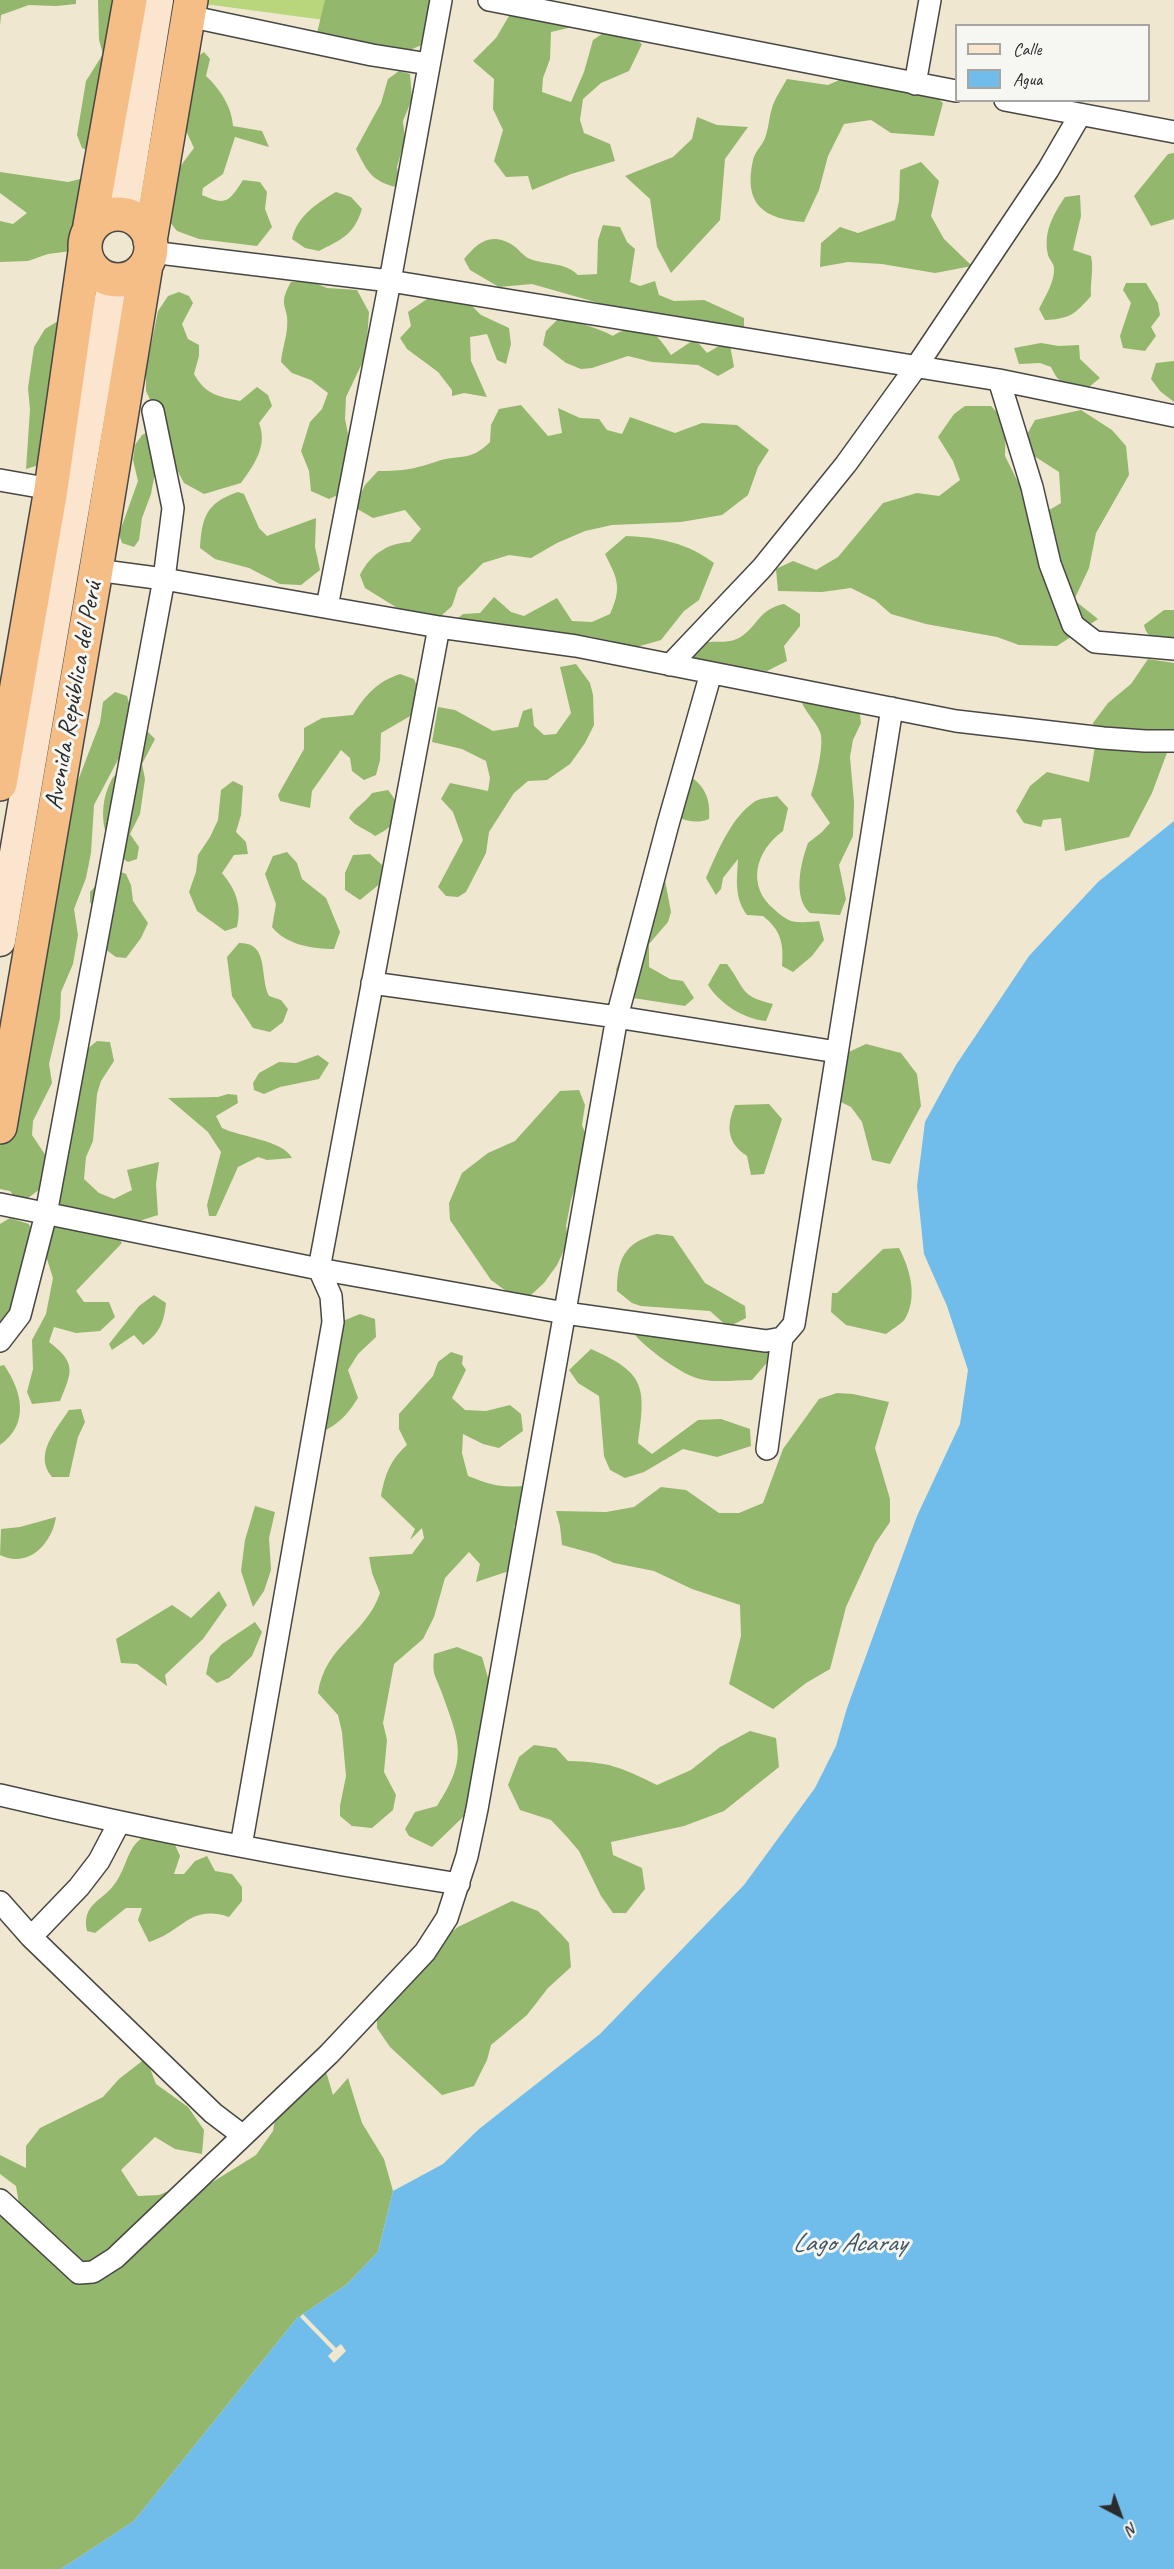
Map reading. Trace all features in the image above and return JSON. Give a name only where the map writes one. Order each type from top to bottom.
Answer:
[{"type":"highway","points":[[0,784],[51,489],[87,242],[130,0]]},
{"type":"highway","name":"Avenida República del Perú","points":[[0,1126],[190,8]]},
{"type":"highway","points":[[123,215],[141,224],[149,252],[138,273],[128,279],[113,280],[96,272],[88,263],[87,242],[103,218],[123,215]]},
{"type":"street","points":[[123,215],[158,0]]},
{"type":"street","points":[[327,607],[390,282],[441,0]]},
{"type":"street","points":[[489,0],[955,91]]},
{"type":"street","points":[[915,84],[930,0]]},
{"type":"street","points":[[190,8],[372,55],[429,64]]},
{"type":"street","points":[[1015,102],[1174,132]]},
{"type":"street","points":[[670,665],[762,568],[801,522],[916,367],[1048,170],[1080,115]]},
{"type":"street","points":[[149,252],[390,282],[999,380],[1174,416]]},
{"type":"street","points":[[0,941],[113,280]]},
{"type":"street","points":[[999,380],[1032,487],[1050,564],[1073,625],[1095,642],[1174,649]]},
{"type":"street","points":[[0,1341],[20,1315],[46,1214],[164,579],[173,508],[153,411]]},
{"type":"street","points":[[0,480],[51,489]]},
{"type":"street","points":[[96,570],[164,579],[439,627],[576,646],[956,721],[1103,738],[1174,741]]},
{"type":"street","points":[[241,1846],[333,1322],[331,1296],[319,1269],[439,627]]},
{"type":"street","points":[[0,2200],[79,2273],[93,2272],[115,2258],[328,2054],[425,1952],[447,1918],[459,1884],[477,1809],[617,1017],[668,824],[711,674]]},
{"type":"street","points":[[767,1449],[782,1338],[794,1324],[892,708]]},
{"type":"street","points":[[372,983],[617,1017],[837,1052]]},
{"type":"street","points":[[0,1204],[319,1269],[565,1313],[766,1341],[782,1338]]},
{"type":"street","points":[[0,1795],[119,1823],[459,1884]]},
{"type":"street","points":[[31,1936],[79,1887],[99,1861],[119,1823]]},
{"type":"street","points":[[0,1902],[31,1936],[213,2113],[242,2134]]},
{"type":"green space","points":[[0,0],[76,0],[76,4],[29,5],[1,15],[0,26]]},
{"type":"green space","points":[[98,0],[127,0],[90,151],[82,148],[77,135],[86,81],[103,54],[99,40]]},
{"type":"green space","points":[[197,0],[413,0],[407,31],[197,3]]},
{"type":"green space","points":[[325,0],[437,0],[431,41],[410,50],[403,57],[316,37]]},
{"type":"green space","points":[[536,3],[581,25],[551,32],[550,59],[543,78],[542,92],[571,102],[584,72],[593,40],[615,25],[642,44],[629,71],[601,83],[583,99],[580,120],[584,133],[610,144],[615,161],[571,174],[532,190],[528,176],[506,177],[494,161],[503,130],[493,109],[494,79],[473,61],[496,38],[509,16]]},
{"type":"green space","points":[[204,52],[210,59],[206,76],[224,99],[233,126],[262,131],[269,147],[235,137],[223,174],[203,188],[202,195],[222,201],[234,193],[243,180],[260,182],[267,192],[265,209],[272,227],[257,246],[199,239],[177,231],[166,217],[173,176],[194,148],[182,122],[194,59]]},
{"type":"green space","points":[[399,71],[410,74],[412,99],[403,121],[405,139],[397,167],[400,188],[383,183],[372,176],[356,149],[381,103],[388,79]]},
{"type":"green space","points":[[851,75],[923,85],[943,103],[934,136],[891,133],[871,120],[844,124],[828,156],[819,190],[804,222],[768,213],[754,199],[751,188],[753,160],[765,138],[773,104],[787,79],[828,85]]},
{"type":"green space","points":[[697,117],[717,125],[748,127],[725,159],[720,220],[671,273],[657,247],[650,199],[625,176],[673,157],[692,139]]},
{"type":"green space","points":[[1174,153],[1174,219],[1151,226],[1134,196],[1168,154]]},
{"type":"green space","points":[[921,162],[939,181],[931,216],[944,239],[972,266],[935,273],[882,264],[848,262],[820,267],[821,243],[840,227],[858,233],[895,220],[899,201],[900,170]]},
{"type":"green space","points":[[0,172],[68,182],[80,179],[90,180],[112,211],[95,238],[71,251],[48,254],[28,261],[0,262],[0,221],[13,224],[27,213],[0,193]]},
{"type":"green space","points":[[336,192],[351,197],[362,209],[351,231],[319,251],[305,248],[292,239],[303,217]]},
{"type":"green space","points":[[1080,195],[1081,216],[1073,250],[1091,256],[1091,296],[1081,307],[1066,317],[1045,320],[1039,309],[1054,273],[1054,266],[1048,255],[1048,231],[1065,197]]},
{"type":"green space","points":[[603,225],[620,227],[627,242],[635,249],[630,282],[640,286],[655,281],[659,295],[674,301],[704,300],[744,318],[744,331],[644,316],[532,284],[499,287],[470,270],[464,259],[479,244],[490,239],[497,239],[511,244],[530,259],[567,268],[578,275],[597,274],[598,240]]},
{"type":"green space","points":[[310,281],[327,288],[357,290],[369,312],[366,355],[346,397],[345,419],[350,444],[349,490],[329,499],[311,491],[309,471],[301,451],[310,422],[322,409],[328,393],[311,380],[292,373],[281,362],[287,328],[284,297],[291,282]]},
{"type":"green space","points":[[1126,283],[1146,283],[1158,303],[1160,315],[1151,327],[1156,336],[1145,351],[1123,348],[1120,336],[1131,303],[1123,290]]},
{"type":"green space","points":[[179,292],[189,296],[193,303],[182,324],[188,339],[199,345],[199,356],[194,374],[198,381],[213,394],[240,401],[257,387],[268,395],[272,406],[259,423],[261,447],[255,462],[241,483],[204,494],[184,483],[175,466],[168,429],[156,412],[146,391],[146,370],[158,311],[168,296]]},
{"type":"green space","points":[[450,297],[467,301],[481,315],[509,328],[511,344],[506,364],[497,360],[487,334],[470,337],[471,361],[487,397],[464,393],[452,396],[452,390],[438,372],[407,349],[400,338],[411,326],[408,312],[427,299]]},
{"type":"green space","points":[[63,318],[39,465],[26,469],[30,410],[28,388],[34,347],[45,329]]},
{"type":"green space","points":[[558,319],[586,325],[613,336],[628,330],[651,333],[659,339],[671,355],[695,339],[707,353],[719,346],[730,345],[734,367],[718,376],[698,365],[652,362],[628,356],[592,368],[581,369],[566,363],[543,345],[546,331]]},
{"type":"green space","points":[[1041,343],[1059,346],[1079,345],[1080,359],[1100,378],[1083,392],[1064,384],[1051,367],[1040,363],[1019,364],[1014,348]]},
{"type":"green space","points":[[1174,361],[1174,402],[1160,391],[1151,379],[1156,363]]},
{"type":"green space","points":[[521,405],[548,436],[562,433],[558,408],[580,418],[599,419],[607,430],[622,434],[630,417],[675,433],[702,423],[737,425],[769,450],[758,467],[748,495],[722,515],[681,522],[612,525],[585,531],[531,558],[509,555],[483,563],[458,588],[452,606],[431,625],[410,620],[399,609],[365,588],[360,575],[380,551],[410,542],[421,529],[405,510],[373,518],[354,507],[365,485],[378,471],[409,469],[477,452],[490,442],[491,425],[499,409]]},
{"type":"green space","points":[[965,406],[991,406],[1006,422],[1005,456],[1036,518],[1061,503],[1059,472],[1020,447],[1035,420],[1081,410],[1112,430],[1126,446],[1129,475],[1096,533],[1089,568],[1074,600],[1098,619],[1057,646],[1019,645],[997,637],[926,624],[891,614],[875,600],[851,588],[822,592],[778,591],[776,569],[793,561],[816,570],[838,557],[883,503],[917,493],[939,496],[960,480],[953,461],[938,437],[954,414]]},
{"type":"green space","points":[[150,431],[158,456],[151,494],[142,518],[139,540],[134,547],[122,543],[119,534],[138,481],[133,460],[135,445],[142,435]]},
{"type":"green space","points":[[238,492],[244,494],[259,528],[267,536],[316,518],[315,547],[320,570],[301,585],[280,584],[249,568],[215,559],[200,548],[204,520],[212,506]]},
{"type":"green space","points":[[626,536],[672,542],[694,550],[714,563],[699,600],[684,611],[661,640],[633,648],[587,636],[460,625],[458,618],[463,614],[480,613],[494,597],[511,612],[524,616],[557,598],[572,621],[592,622],[610,614],[616,597],[617,584],[605,554]]},
{"type":"green space","points":[[784,604],[800,614],[800,626],[784,646],[787,661],[767,671],[741,669],[694,658],[689,651],[702,643],[726,642],[739,638],[763,614],[775,606]]},
{"type":"green space","points":[[1164,610],[1174,610],[1174,647],[1151,637],[1144,625]]},
{"type":"green space","points":[[1148,659],[1174,663],[1174,745],[1168,750],[1152,793],[1129,837],[1065,851],[1061,818],[1043,820],[1041,827],[1024,823],[1016,811],[1030,786],[1047,772],[1089,782],[1095,746],[1093,723],[1108,703],[1131,684]]},
{"type":"green space","points":[[576,664],[590,683],[593,695],[594,725],[585,743],[570,764],[547,780],[528,781],[514,793],[489,832],[486,853],[466,892],[458,897],[446,896],[438,887],[463,840],[453,812],[441,799],[450,783],[488,791],[490,778],[486,761],[462,749],[432,742],[438,707],[455,710],[493,731],[518,727],[523,711],[532,708],[534,726],[544,735],[556,734],[571,713],[560,667]]},
{"type":"green space","points":[[400,674],[414,679],[419,691],[412,715],[381,733],[380,760],[376,775],[364,780],[352,771],[350,758],[341,750],[312,791],[310,808],[280,801],[278,795],[304,749],[304,728],[322,718],[353,715],[373,690]]},
{"type":"green space","points":[[115,692],[127,696],[133,717],[131,735],[94,805],[91,853],[86,878],[74,909],[78,935],[73,964],[61,992],[60,1018],[49,1064],[52,1083],[33,1121],[32,1135],[46,1156],[46,1167],[40,1189],[20,1204],[10,1191],[0,1189],[0,1146],[7,1135],[71,799],[100,723],[103,702]]},
{"type":"green space","points":[[818,693],[859,707],[861,723],[853,740],[850,757],[854,802],[853,836],[839,865],[846,899],[840,915],[810,913],[804,906],[800,889],[801,869],[808,843],[830,823],[811,795],[819,763],[821,738],[818,728],[802,703]]},
{"type":"green space","points":[[145,729],[155,739],[142,764],[145,779],[140,814],[130,834],[139,847],[137,859],[128,862],[119,855],[107,836],[104,825],[104,801],[112,779],[131,758]]},
{"type":"green space","points":[[686,774],[705,792],[709,805],[709,819],[705,821],[696,822],[676,817]]},
{"type":"green space","points":[[233,781],[243,786],[241,815],[236,832],[246,842],[248,854],[234,855],[222,873],[237,898],[239,912],[237,927],[225,931],[197,911],[189,892],[196,872],[198,855],[218,820],[221,790]]},
{"type":"green space","points":[[388,790],[394,798],[398,811],[390,827],[375,836],[349,818],[372,793]]},
{"type":"green space","points":[[777,796],[788,808],[783,831],[773,839],[761,859],[757,880],[760,891],[778,913],[789,920],[794,922],[819,921],[824,940],[812,956],[793,972],[782,966],[782,944],[774,927],[763,916],[747,915],[740,902],[737,888],[738,859],[723,878],[721,889],[716,895],[706,878],[725,837],[745,809],[756,801]]},
{"type":"green space","points":[[287,852],[297,863],[302,879],[326,898],[340,932],[334,949],[300,945],[285,938],[272,927],[276,904],[265,874],[273,856]]},
{"type":"green space","points":[[370,854],[382,865],[387,878],[360,900],[345,890],[345,873],[353,855]]},
{"type":"green space","points":[[116,870],[126,874],[131,885],[133,901],[148,923],[141,938],[126,958],[116,957],[105,949],[98,915],[90,902],[90,892],[102,879]]},
{"type":"green space","points":[[655,870],[664,875],[671,912],[668,922],[649,944],[649,967],[670,979],[683,981],[694,998],[685,1006],[633,998],[620,989],[616,970],[640,898],[642,883]]},
{"type":"green space","points":[[239,943],[249,944],[255,948],[262,962],[269,996],[281,1000],[288,1009],[283,1022],[270,1032],[253,1028],[232,996],[227,957]]},
{"type":"green space","points":[[720,964],[727,964],[744,990],[754,998],[773,1004],[766,1021],[741,1014],[713,992],[708,985]]},
{"type":"green space","points":[[97,1041],[110,1042],[114,1061],[101,1081],[97,1094],[93,1141],[86,1157],[84,1179],[99,1193],[114,1199],[132,1190],[127,1170],[159,1162],[156,1184],[158,1215],[136,1222],[55,1206],[80,1055]]},
{"type":"green space","points":[[866,1044],[901,1053],[917,1074],[921,1106],[890,1164],[872,1160],[862,1122],[851,1107],[825,1094],[822,1077],[838,1057]]},
{"type":"green space","points":[[318,1055],[329,1063],[319,1079],[280,1087],[264,1094],[254,1090],[253,1083],[259,1073],[279,1062],[296,1063]]},
{"type":"green space","points":[[579,1090],[585,1105],[582,1125],[590,1146],[571,1200],[566,1226],[568,1242],[557,1265],[544,1283],[531,1295],[513,1296],[491,1280],[450,1220],[449,1203],[462,1173],[488,1153],[515,1141],[560,1091]]},
{"type":"green space","points":[[228,1094],[237,1095],[238,1103],[216,1116],[222,1128],[271,1143],[287,1152],[292,1158],[267,1160],[258,1157],[238,1167],[216,1216],[209,1216],[207,1205],[221,1152],[208,1132],[168,1098],[218,1097]]},
{"type":"green space","points":[[769,1104],[782,1119],[764,1174],[751,1175],[747,1156],[735,1146],[732,1140],[730,1120],[735,1105]]},
{"type":"green space","points":[[10,1218],[29,1224],[33,1236],[27,1303],[0,1324],[0,1224]]},
{"type":"green space","points":[[62,1219],[116,1235],[122,1243],[76,1291],[84,1302],[109,1302],[115,1317],[100,1331],[76,1333],[54,1327],[49,1342],[68,1362],[70,1368],[67,1382],[60,1401],[32,1404],[27,1392],[33,1369],[32,1340],[46,1314],[53,1278],[40,1237]]},
{"type":"green space","points":[[657,1234],[673,1236],[705,1283],[745,1306],[746,1318],[728,1327],[710,1311],[641,1306],[632,1303],[617,1291],[619,1270],[625,1254],[637,1242]]},
{"type":"green space","points":[[899,1248],[909,1274],[912,1292],[905,1319],[886,1334],[846,1325],[831,1312],[832,1293],[837,1293],[883,1249]]},
{"type":"green space","points":[[154,1295],[166,1303],[164,1316],[157,1331],[143,1345],[134,1335],[112,1350],[109,1344],[139,1306]]},
{"type":"green space","points":[[360,1314],[375,1319],[376,1337],[358,1354],[348,1370],[358,1398],[341,1419],[318,1433],[343,1321]]},
{"type":"green space","points":[[644,1330],[666,1332],[687,1342],[757,1336],[771,1358],[752,1380],[700,1379],[665,1361],[635,1335]]},
{"type":"green space","points":[[591,1349],[623,1366],[638,1384],[642,1408],[638,1443],[652,1454],[698,1420],[721,1419],[750,1429],[751,1446],[717,1457],[683,1449],[644,1472],[625,1478],[610,1470],[604,1456],[599,1396],[578,1383],[569,1370]]},
{"type":"green space","points":[[451,1352],[463,1356],[462,1364],[466,1370],[452,1398],[465,1410],[486,1411],[510,1405],[521,1414],[523,1431],[499,1448],[483,1444],[463,1434],[462,1453],[468,1476],[497,1485],[512,1487],[529,1485],[524,1505],[514,1527],[517,1551],[509,1571],[476,1582],[480,1564],[469,1552],[445,1578],[434,1617],[423,1639],[394,1664],[383,1723],[387,1740],[384,1772],[396,1795],[393,1810],[372,1828],[352,1826],[340,1816],[346,1776],[338,1715],[318,1693],[329,1663],[365,1620],[380,1593],[372,1573],[369,1557],[412,1554],[424,1538],[422,1528],[410,1540],[415,1529],[381,1496],[389,1468],[396,1456],[407,1445],[399,1429],[399,1414],[433,1376],[438,1362]]},
{"type":"green space","points":[[4,1365],[19,1396],[20,1407],[16,1427],[10,1437],[0,1445],[0,1366]]},
{"type":"green space","points":[[837,1393],[889,1402],[875,1448],[890,1499],[890,1522],[875,1544],[846,1607],[830,1669],[806,1683],[773,1709],[729,1684],[741,1636],[740,1605],[692,1589],[654,1571],[614,1563],[595,1554],[562,1545],[556,1511],[606,1512],[634,1507],[661,1487],[686,1490],[719,1513],[739,1513],[763,1503],[783,1449],[819,1399]]},
{"type":"green space","points":[[81,1409],[85,1422],[78,1437],[69,1477],[52,1477],[45,1460],[48,1443],[69,1410]]},
{"type":"green space","points":[[255,1506],[275,1512],[269,1538],[271,1570],[264,1591],[253,1607],[241,1571],[245,1540]]},
{"type":"green space","points":[[56,1517],[50,1536],[37,1551],[20,1559],[0,1555],[1,1529],[20,1527]]},
{"type":"green space","points":[[219,1591],[227,1605],[203,1639],[165,1675],[167,1686],[137,1664],[121,1663],[116,1639],[172,1605],[191,1618]]},
{"type":"green space","points":[[255,1622],[262,1632],[252,1656],[229,1678],[217,1683],[206,1674],[210,1656],[222,1644]]},
{"type":"green space","points":[[457,1647],[482,1657],[497,1709],[465,1815],[432,1847],[409,1836],[405,1829],[415,1812],[437,1806],[447,1789],[457,1763],[457,1739],[435,1675],[433,1661],[434,1654]]},
{"type":"green space","points":[[750,1731],[776,1738],[779,1767],[724,1811],[684,1826],[611,1842],[613,1855],[642,1868],[645,1889],[626,1913],[613,1913],[601,1896],[579,1851],[551,1820],[520,1810],[508,1785],[519,1757],[534,1745],[556,1748],[568,1761],[614,1767],[657,1785],[691,1770],[720,1747]]},
{"type":"green space","points":[[159,1832],[175,1845],[180,1856],[174,1874],[184,1874],[195,1861],[207,1856],[215,1871],[232,1874],[242,1887],[242,1901],[229,1917],[204,1914],[187,1921],[161,1938],[149,1942],[138,1920],[142,1908],[126,1908],[95,1933],[87,1931],[87,1914],[90,1908],[116,1882],[135,1845],[140,1839]]},
{"type":"green space","points":[[512,1901],[538,1911],[562,1935],[569,1943],[571,1967],[548,1988],[527,2015],[491,2045],[487,2060],[474,2086],[442,2095],[390,2047],[377,2028],[377,2010],[436,1944],[458,1927]]},
{"type":"green space","points":[[146,2058],[156,2084],[188,2107],[204,2130],[202,2154],[175,2149],[155,2137],[121,2170],[138,2196],[159,2195],[181,2186],[198,2191],[256,2155],[273,2131],[277,2109],[325,2068],[333,2095],[348,2078],[362,2123],[384,2159],[393,2191],[378,2252],[346,2285],[297,2318],[134,2521],[61,2569],[0,2569],[0,2215],[10,2213],[19,2204],[16,2186],[0,2174],[0,2155],[26,2168],[26,2146],[40,2128],[103,2097],[119,2079]]},
{"type":"water","name":"Lago Acaray","points":[[1174,821],[1174,2569],[61,2569],[134,2521],[297,2318],[346,2285],[378,2252],[393,2191],[443,2164],[479,2129],[600,2034],[744,1885],[815,1788],[836,1746],[847,1708],[917,1516],[960,1424],[968,1370],[947,1306],[924,1254],[917,1186],[925,1122],[956,1065],[1029,956],[1098,882]]},
{"type":"pier","points":[[303,2314],[336,2348],[341,2344],[346,2351],[334,2363],[328,2356],[333,2351],[300,2317]]}]
